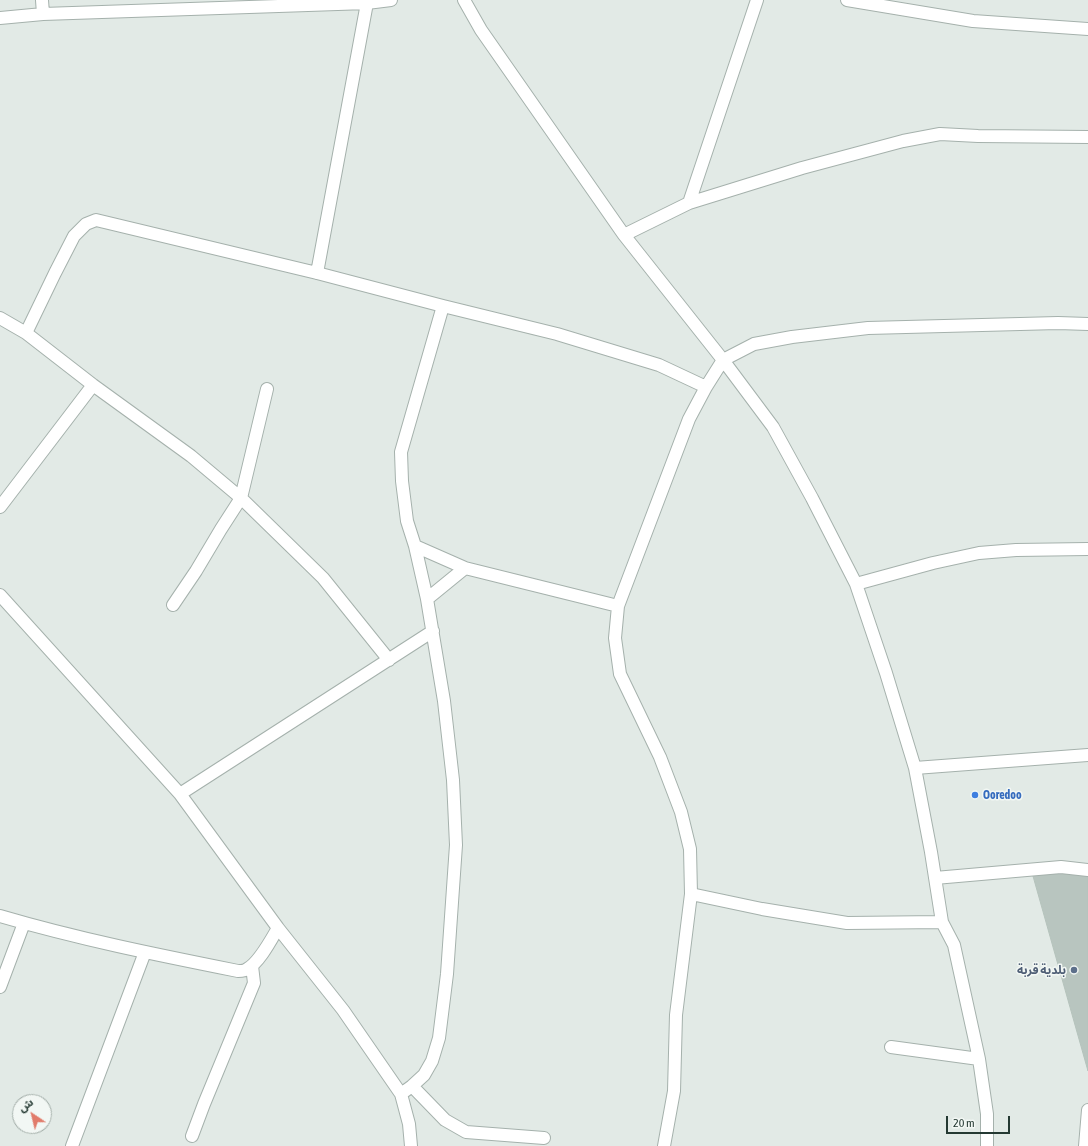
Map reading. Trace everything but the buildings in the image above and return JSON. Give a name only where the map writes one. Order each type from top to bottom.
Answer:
[{"type":"street","points":[[42,0],[43,14]]},
{"type":"street","points":[[0,18],[43,14],[367,3],[391,0]]},
{"type":"street","points":[[464,0],[481,30],[624,235],[723,360],[773,427],[812,498],[856,584],[886,673],[915,768],[942,922],[954,945],[979,1059],[987,1114],[987,1146]]},
{"type":"street","points":[[688,203],[757,0]]},
{"type":"street","points":[[847,0],[973,21],[1088,29]]},
{"type":"street","points":[[317,273],[367,3]]},
{"type":"street","points":[[624,235],[688,203],[802,168],[903,141],[940,134],[978,136],[1088,137]]},
{"type":"street","points":[[26,333],[74,236],[86,224],[96,220],[317,273],[557,334],[659,365],[706,387]]},
{"type":"street","points":[[401,1094],[424,1075],[432,1061],[440,1038],[456,844],[453,780],[444,701],[427,599],[415,546],[407,520],[402,481],[401,452],[443,306]]},
{"type":"street","points":[[0,318],[26,333],[93,385],[191,456],[241,498],[324,578],[389,660]]},
{"type":"street","points":[[664,1146],[674,1090],[676,1015],[691,894],[690,849],[681,812],[660,757],[620,674],[615,638],[618,606],[689,419],[706,387],[723,360],[754,344],[792,337],[868,328],[1058,323],[1088,324]]},
{"type":"street","points":[[0,506],[93,385]]},
{"type":"street","points":[[173,605],[241,498],[267,389]]},
{"type":"street","points":[[415,546],[465,568],[618,606]]},
{"type":"street","points":[[856,584],[933,563],[979,553],[1016,550],[1088,549]]},
{"type":"street","points":[[427,599],[465,568]]},
{"type":"street","points":[[0,594],[180,794],[278,928],[343,1010],[401,1094],[409,1124],[411,1146]]},
{"type":"street","points":[[180,794],[433,631]]},
{"type":"street","points":[[915,768],[1088,755]]},
{"type":"street","points":[[935,878],[1061,867],[1088,870]]},
{"type":"street","points":[[691,894],[762,909],[847,923],[942,922]]},
{"type":"street","points":[[0,916],[144,952],[238,971],[246,970],[252,966],[259,958],[278,928]]},
{"type":"street","points":[[0,987],[24,923]]},
{"type":"street","points":[[72,1146],[144,952]]},
{"type":"street","points":[[192,1136],[254,983],[252,966]]},
{"type":"street","points":[[891,1047],[979,1059]]},
{"type":"street","points":[[412,1086],[445,1120],[466,1132],[544,1138]]},
{"type":"street","points":[[1085,1146],[1088,1110]]},
{"type":"place","name":"Ooredoo","points":[[975,795]]},
{"type":"place","name":"بلدية قربة","points":[[1074,970]]}]
